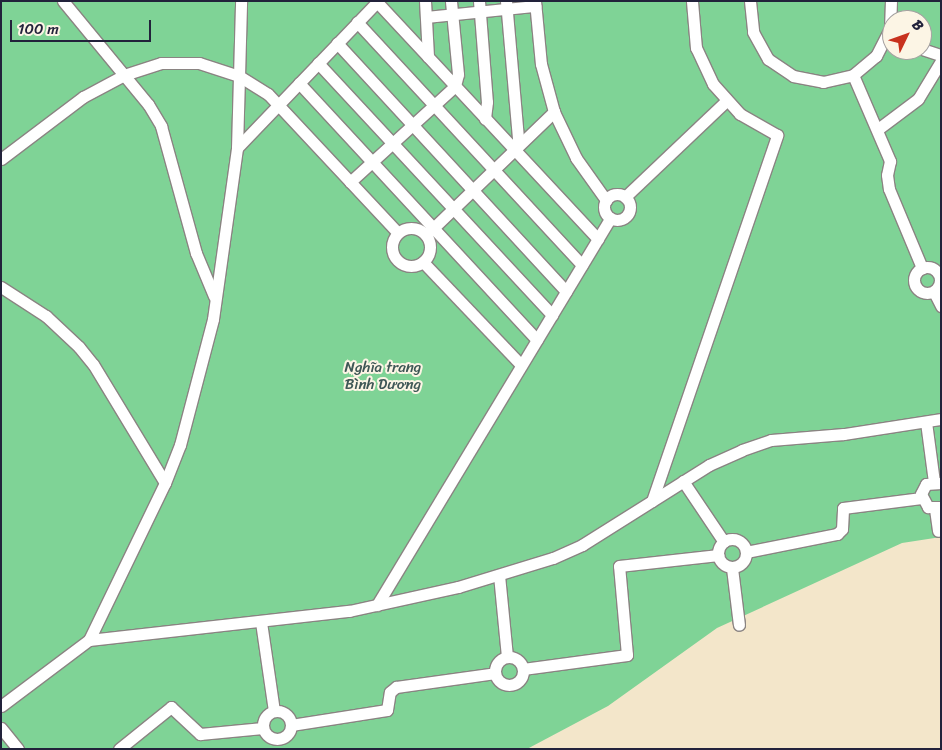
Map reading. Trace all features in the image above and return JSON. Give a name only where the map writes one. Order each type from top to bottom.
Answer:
[{"type":"lane","points":[[62,1],[124,75],[161,126],[196,253],[214,298]]},
{"type":"lane","points":[[1,706],[89,640],[165,484],[180,445],[213,319],[214,298],[237,148],[241,1]]},
{"type":"lane","points":[[425,1],[428,57]]},
{"type":"lane","points":[[350,182],[455,86],[458,74],[451,1]]},
{"type":"lane","points":[[652,501],[679,429],[777,135],[751,122],[726,101],[706,73],[696,48],[692,1]]},
{"type":"lane","points":[[750,1],[755,37],[776,66],[793,76],[813,82],[833,81],[852,75],[876,56],[882,49]]},
{"type":"lane","points":[[237,148],[377,2],[598,239]]},
{"type":"lane","points":[[426,17],[453,14],[479,7],[535,4],[541,64],[554,112],[576,158],[606,200]]},
{"type":"lane","points":[[506,6],[516,151]]},
{"type":"lane","points":[[479,7],[487,102],[485,119]]},
{"type":"lane","points":[[357,22],[582,265]]},
{"type":"lane","points":[[337,43],[566,291]]},
{"type":"lane","points":[[1,159],[83,97],[124,75],[178,61],[199,63],[239,76],[278,105],[398,234]]},
{"type":"lane","points":[[878,129],[918,99],[941,61]]},
{"type":"lane","points":[[318,63],[552,315]]},
{"type":"lane","points":[[852,75],[878,129],[890,161],[887,174],[890,189],[922,268]]},
{"type":"lane","points":[[299,83],[372,162],[429,231],[537,340]]},
{"type":"lane","points":[[624,197],[726,101]]},
{"type":"lane","points":[[429,231],[495,171],[554,112]]},
{"type":"lane","points":[[614,194],[624,197],[629,204],[627,215],[620,220],[610,218],[604,209],[606,200],[614,194]]},
{"type":"lane","points":[[377,605],[610,218]]},
{"type":"lane","points":[[423,262],[407,265],[397,259],[393,244],[398,234],[411,228],[429,231]]},
{"type":"lane","points":[[423,262],[430,248],[429,231]]},
{"type":"lane","points":[[423,262],[522,365]]},
{"type":"lane","points":[[922,268],[932,268],[939,273],[940,281],[934,292],[926,294],[915,287],[914,275],[922,268]]},
{"type":"lane","points":[[1,287],[46,316],[79,346],[93,364],[165,484]]},
{"type":"lane","points":[[934,292],[941,306]]},
{"type":"lane","points":[[89,640],[262,622],[377,605],[500,575],[553,558],[582,545],[710,465],[771,440],[844,434],[941,419]]},
{"type":"lane","points":[[921,498],[924,487],[937,483],[926,422]]},
{"type":"lane","points":[[683,482],[724,542]]},
{"type":"lane","points":[[921,498],[928,507],[938,508],[938,531]]},
{"type":"lane","points":[[746,552],[837,534],[842,529],[843,508],[921,498]]},
{"type":"lane","points":[[724,542],[739,541],[746,552]]},
{"type":"lane","points":[[724,542],[718,555],[721,562],[732,568]]},
{"type":"lane","points":[[732,568],[741,564],[746,552]]},
{"type":"lane","points":[[523,669],[627,655],[618,571],[622,564],[718,555]]},
{"type":"lane","points":[[732,568],[739,625]]},
{"type":"lane","points":[[500,575],[507,657]]},
{"type":"lane","points":[[262,622],[274,711]]},
{"type":"lane","points":[[507,657],[520,661],[523,669],[519,682],[511,685],[499,681],[495,673],[499,660],[507,657]]},
{"type":"lane","points":[[291,725],[387,710],[390,692],[396,687],[495,673]]},
{"type":"lane","points":[[119,749],[171,707],[200,734],[262,728]]},
{"type":"lane","points":[[274,711],[284,713],[291,725],[287,736],[278,744],[266,735],[262,728],[264,718],[274,711]]},
{"type":"lane","points":[[1,728],[18,749]]},
{"type":"green space","name":"Nghĩa trang Bình Dương","points":[[1,1],[941,1],[941,537],[902,543],[717,628],[608,706],[527,749],[1,749]]}]
